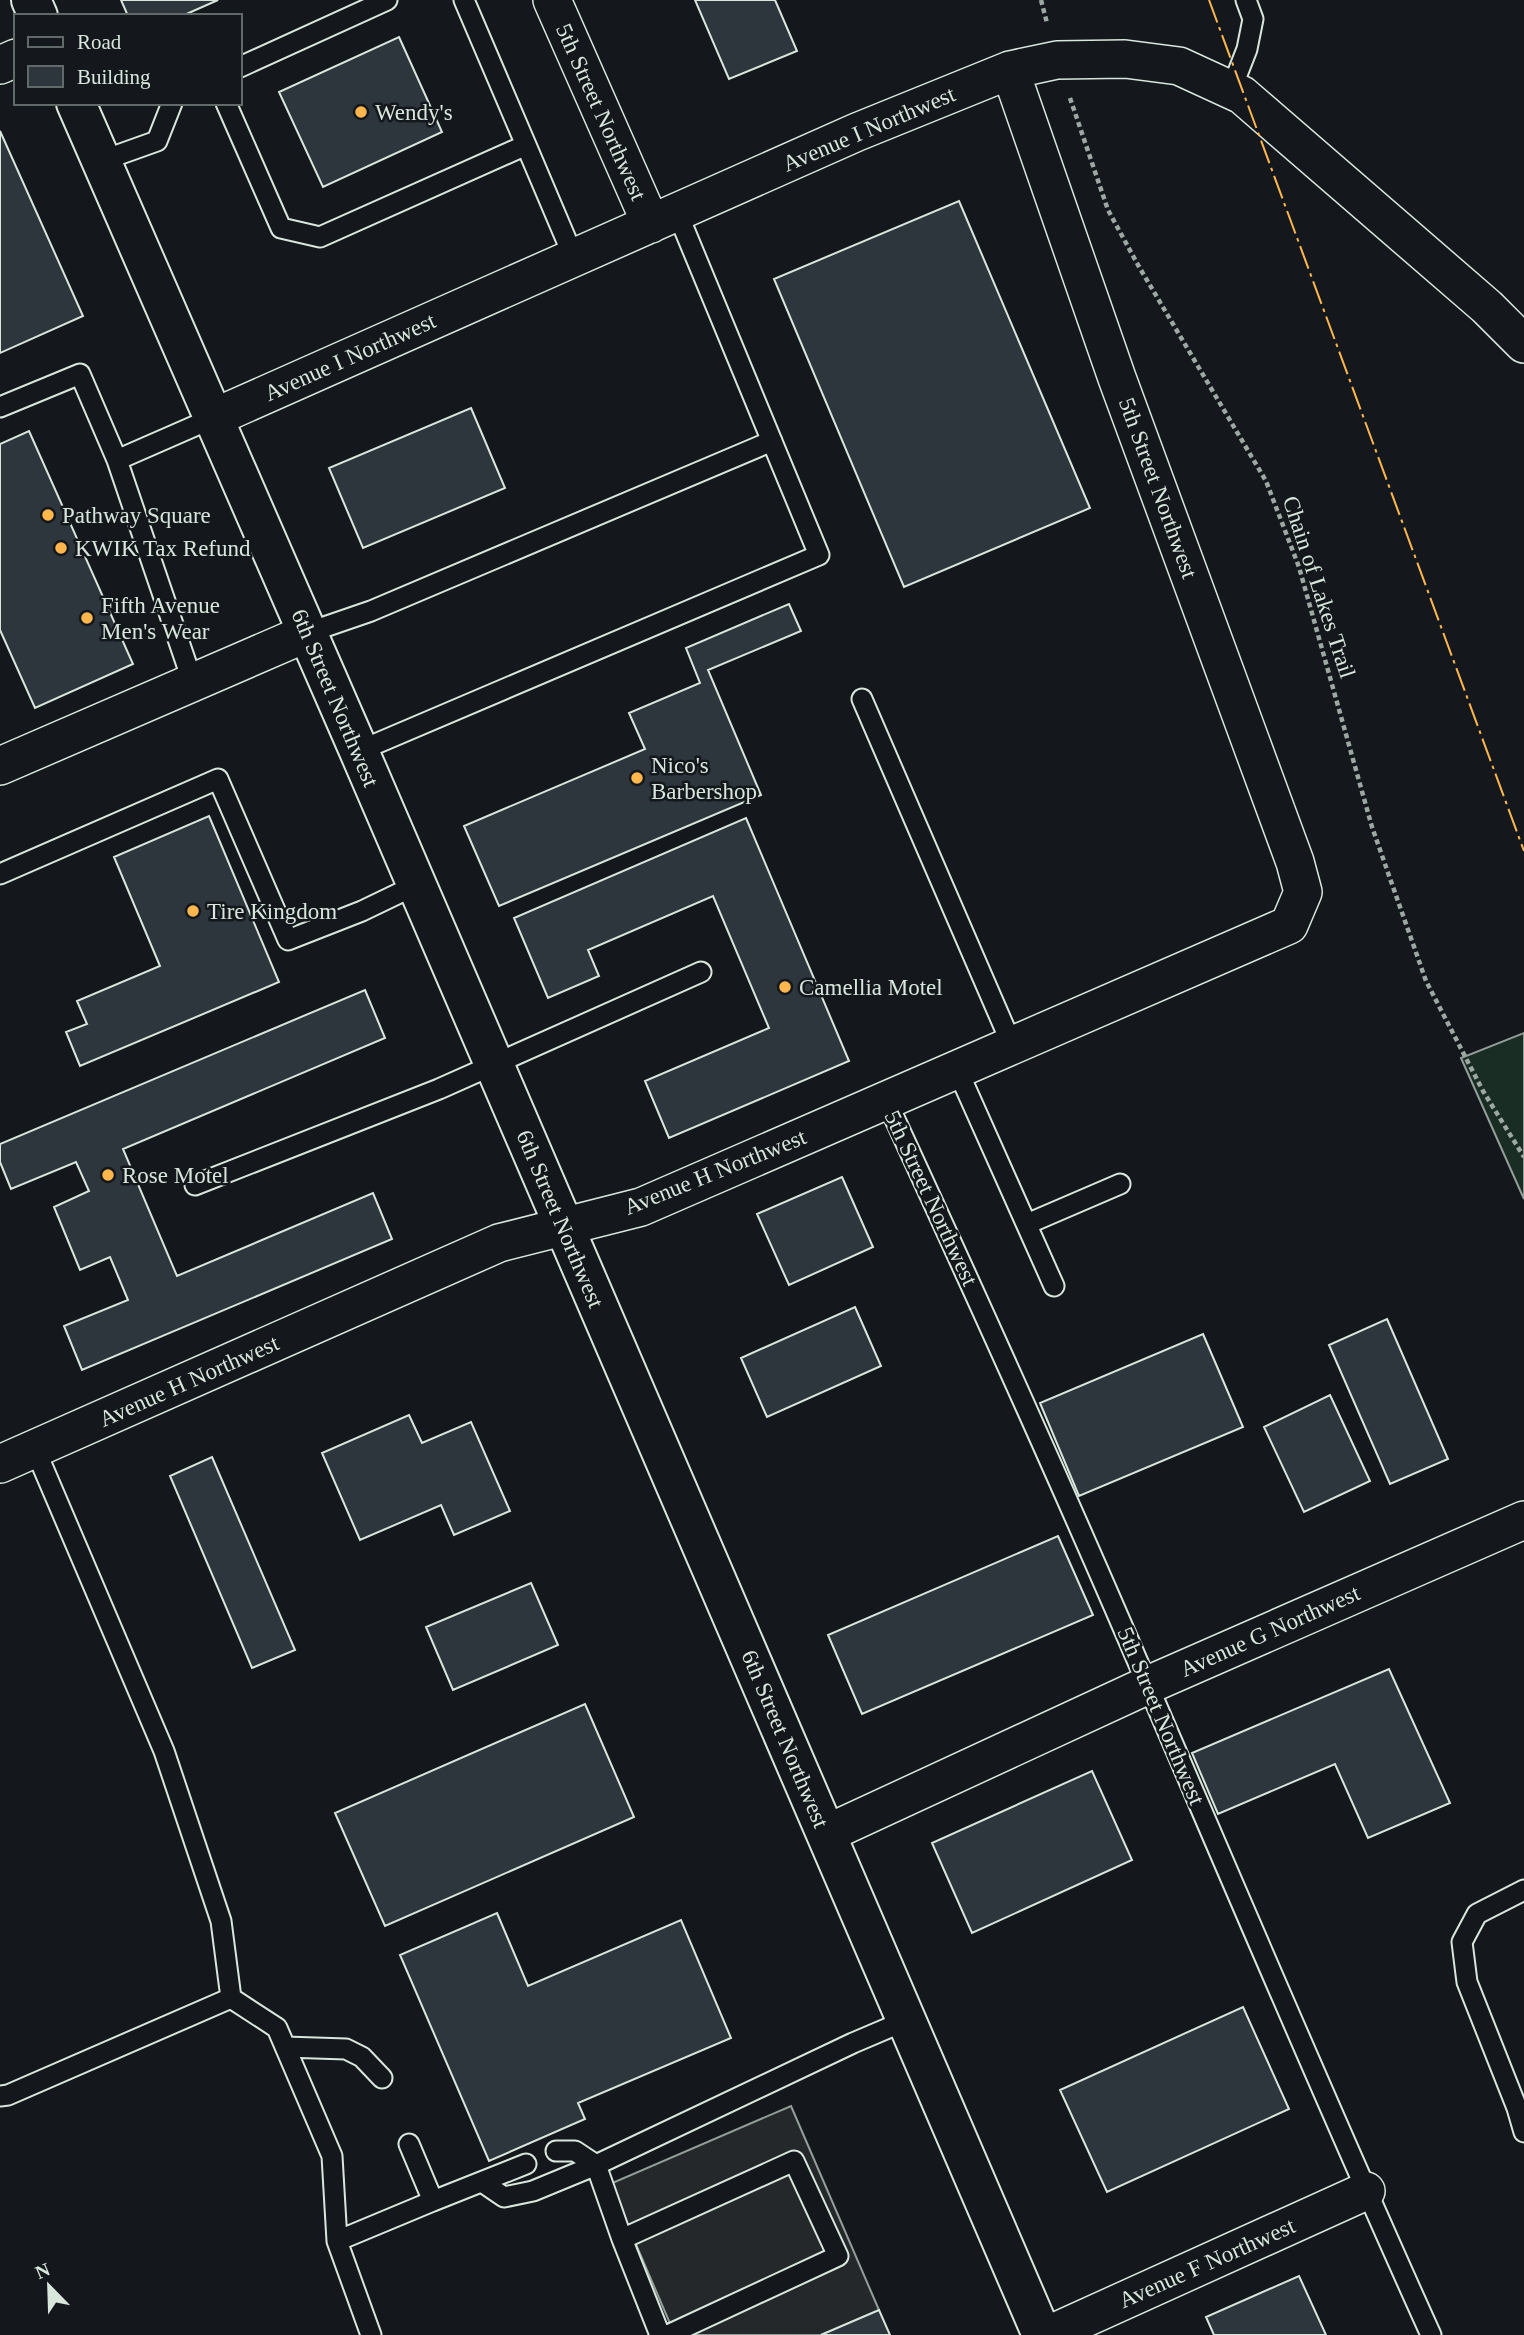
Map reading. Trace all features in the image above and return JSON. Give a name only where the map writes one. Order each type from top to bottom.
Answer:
[{"type":"highway","name":"6th Street Northwest","points":[[77,105],[359,751],[1042,2335]]},
{"type":"street","name":"5th Street Northwest","points":[[552,0],[664,218]]},
{"type":"street","name":"Avenue I Northwest","points":[[213,418],[858,132],[1010,70],[1057,60],[1125,59],[1179,66],[1241,95],[1487,307],[1524,344]]},
{"type":"street","name":"5th Street Northwest","points":[[1010,70],[1117,379],[1295,862],[1303,892],[1298,905]]},
{"type":"street","points":[[0,766],[307,633]]},
{"type":"street","name":"Avenue H Northwest","points":[[0,1464],[499,1243],[641,1207],[1289,925],[1298,905]]},
{"type":"street","name":"Avenue G Northwest","points":[[826,1834],[1148,1685],[1524,1520]]},
{"type":"street","name":"Avenue F Northwest","points":[[1048,2335],[1366,2190]]},
{"type":"lane","points":[[242,66],[387,0]]},
{"type":"lane","points":[[464,0],[574,258]]},
{"type":"lane","points":[[1231,90],[1247,49],[1252,19],[1246,0]]},
{"type":"lane","points":[[101,161],[157,141],[171,105]]},
{"type":"lane","points":[[229,110],[281,228],[320,237],[526,145]]},
{"type":"lane","points":[[359,751],[819,555],[772,441],[664,218]]},
{"type":"lane","points":[[0,407],[80,374],[117,460],[192,683]]},
{"type":"lane","points":[[117,460],[213,418]]},
{"type":"lane","points":[[307,633],[371,611],[772,441]]},
{"type":"lane","points":[[862,699],[1012,1045]]},
{"type":"lane","points":[[0,874],[218,779],[289,940],[362,911],[416,885]]},
{"type":"lane","points":[[195,1185],[439,1089],[701,972]]},
{"type":"lane","points":[[957,1069],[1054,1286]]},
{"type":"lane","name":"5th Street Northwest","points":[[886,1100],[986,1317],[1431,2335]]},
{"type":"lane","points":[[1027,1224],[1121,1184]]},
{"type":"lane","points":[[34,1449],[164,1751],[221,1921],[231,1998],[277,2028],[332,2156],[337,2241],[371,2335]]},
{"type":"lane","points":[[1524,1890],[1476,1913],[1462,1942],[1467,1982],[1524,2132]]},
{"type":"lane","points":[[0,2096],[8,2095],[231,1998]]},
{"type":"lane","points":[[482,2182],[504,2197],[533,2191],[596,2165],[907,2020]]},
{"type":"lane","points":[[285,2047],[346,2049],[362,2057],[382,2078]]},
{"type":"lane","points":[[409,2144],[433,2201]]},
{"type":"lane","points":[[556,2151],[575,2151],[596,2165],[660,2335]]},
{"type":"lane","points":[[622,2239],[794,2161],[838,2256],[668,2335]]},
{"type":"lane","points":[[337,2241],[526,2164]]},
{"type":"path","name":"Chain of Lakes Trail","points":[[1041,0],[1057,60],[1108,211],[1266,481],[1299,567],[1372,827],[1426,981],[1483,1091],[1524,1157]]},
{"type":"green space","points":[[1524,1033],[1524,1199],[1461,1058]]},
{"type":"shaded area","points":[[791,2106],[879,2310],[821,2335],[675,2335],[610,2184]]},
{"type":"building","points":[[121,0],[218,0],[186,14],[127,14]]},
{"type":"building","points":[[695,0],[775,0],[797,51],[729,79]]},
{"type":"building","name":"Wendy's","points":[[399,37],[442,132],[323,187],[279,92]]},
{"type":"building","points":[[0,131],[83,316],[0,353]]},
{"type":"building","points":[[959,201],[1090,508],[904,587],[774,279]]},
{"type":"building","points":[[471,408],[505,488],[363,548],[329,468]]},
{"type":"building","points":[[29,431],[133,664],[35,708],[0,630],[0,444]]},
{"type":"building","points":[[789,604],[801,631],[708,670],[761,795],[499,906],[464,826],[645,749],[629,713],[700,683],[686,648]]},
{"type":"building","name":"Tire Kingdom","points":[[209,816],[279,982],[80,1066],[66,1032],[87,1024],[77,1001],[160,966],[114,857]]},
{"type":"building","name":"Camellia Motel","points":[[746,818],[849,1061],[669,1138],[645,1081],[769,1028],[713,896],[588,950],[599,976],[548,998],[514,918]]},
{"type":"building","name":"Rose Motel","points":[[365,990],[385,1038],[123,1149],[177,1276],[373,1193],[392,1239],[82,1370],[64,1326],[128,1300],[110,1257],[80,1270],[54,1207],[89,1191],[76,1162],[11,1189],[0,1162],[0,1144]]},
{"type":"building","points":[[842,1177],[873,1247],[789,1285],[757,1214]]},
{"type":"building","points":[[855,1307],[881,1366],[767,1417],[741,1358]]},
{"type":"building","points":[[1387,1319],[1448,1459],[1390,1484],[1329,1345]]},
{"type":"building","points":[[1203,1334],[1243,1427],[1079,1496],[1040,1403]]},
{"type":"building","points":[[1330,1395],[1370,1481],[1304,1512],[1264,1427]]},
{"type":"building","points":[[409,1415],[422,1443],[471,1422],[510,1511],[454,1535],[441,1505],[360,1540],[322,1453]]},
{"type":"building","points":[[212,1457],[295,1650],[252,1668],[170,1476]]},
{"type":"building","points":[[1058,1536],[1093,1615],[862,1714],[828,1635]]},
{"type":"building","points":[[531,1583],[558,1645],[453,1690],[426,1627]]},
{"type":"building","points":[[1389,1669],[1450,1803],[1368,1838],[1335,1764],[1218,1814],[1192,1753]]},
{"type":"building","points":[[585,1704],[634,1817],[385,1926],[335,1813]]},
{"type":"building","points":[[1092,1771],[1132,1860],[972,1933],[932,1843]]},
{"type":"building","points":[[497,1913],[528,1986],[681,1920],[731,2038],[578,2103],[585,2119],[489,2161],[400,1955]]},
{"type":"building","points":[[1243,2007],[1289,2109],[1107,2192],[1060,2090]]},
{"type":"building","points":[[1299,2276],[1326,2335],[1214,2335],[1206,2317]]},
{"type":"building","points":[[879,2310],[890,2335],[821,2335]]},
{"type":"power","points":[[1209,0],[1524,851]]},
{"type":"place","name":"Wendy's","points":[[361,112]]},
{"type":"place","name":"Pathway Square","points":[[48,515]]},
{"type":"place","name":"KWIK Tax Refund","points":[[61,548]]},
{"type":"place","name":"Fifth Avenue Men's Wear","points":[[87,618]]},
{"type":"place","name":"Nico's Barbershop","points":[[637,778]]},
{"type":"place","name":"Tire Kingdom","points":[[193,911]]},
{"type":"place","name":"Camellia Motel","points":[[785,987]]},
{"type":"place","name":"Rose Motel","points":[[108,1175]]}]
